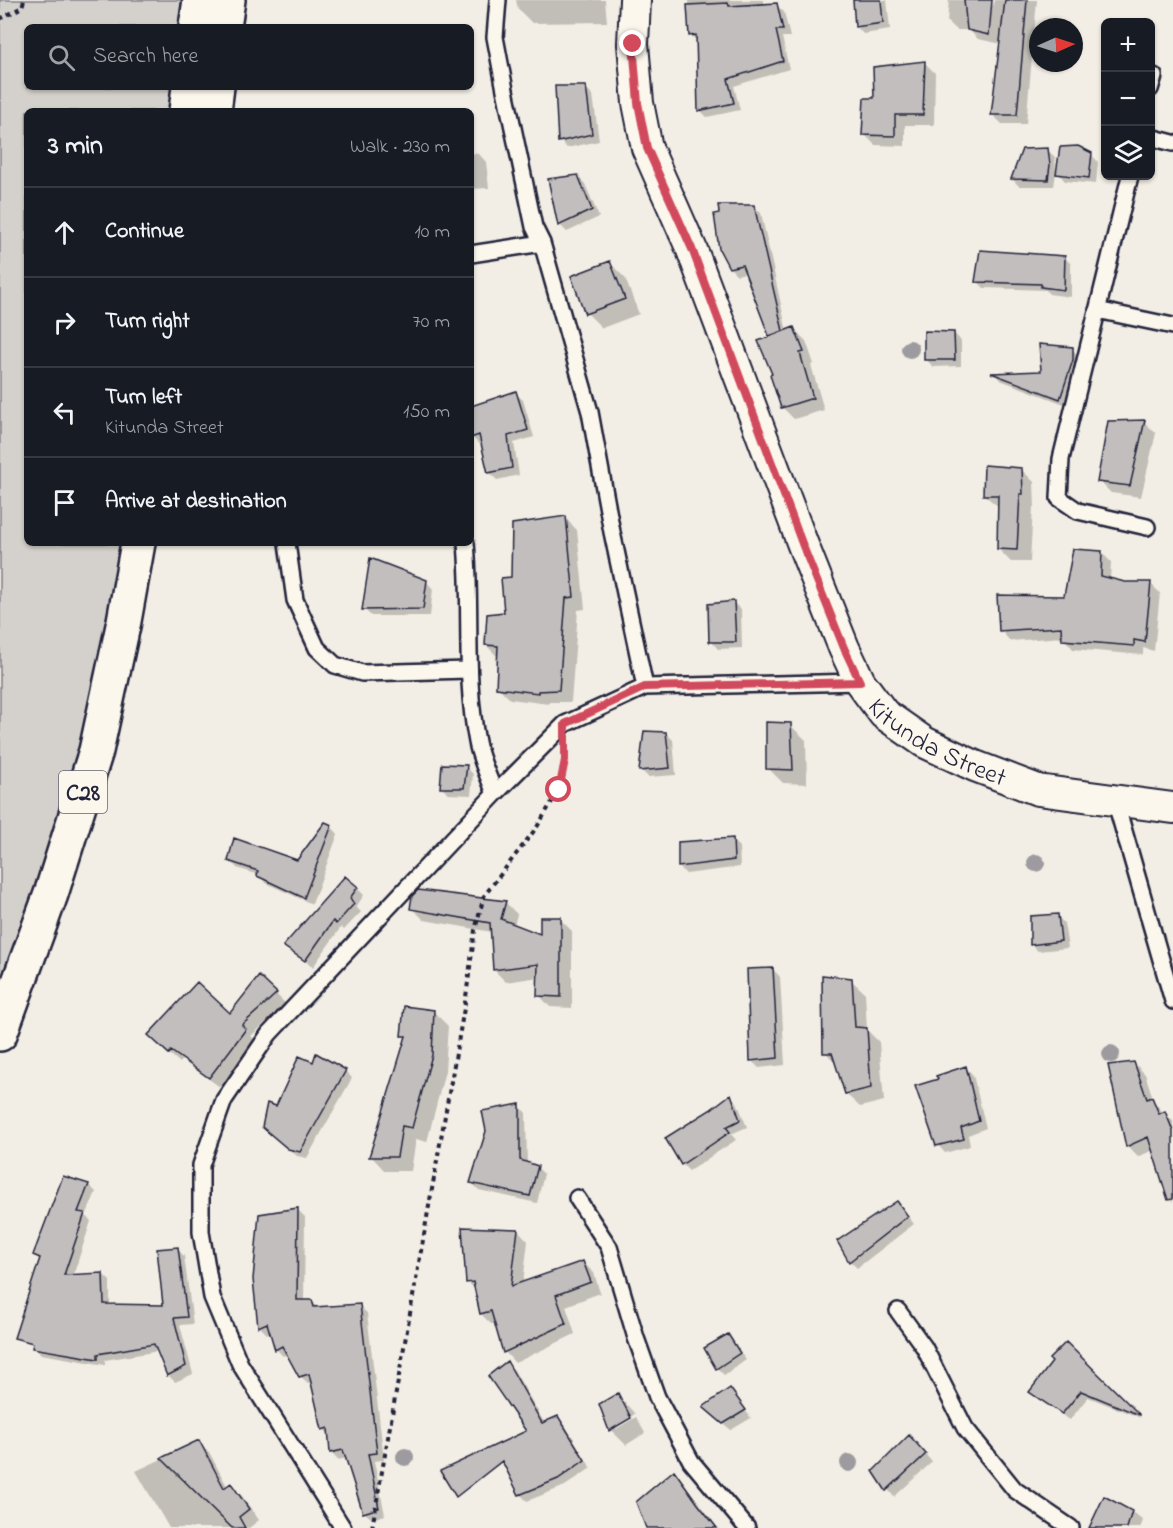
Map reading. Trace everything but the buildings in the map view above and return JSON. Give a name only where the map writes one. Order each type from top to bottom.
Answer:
[{"type":"main road","points":[[196,24],[200,0]]},
{"type":"main road","points":[[224,24],[228,0]]},
{"type":"main road","points":[[186,108],[189,90]]},
{"type":"main road","points":[[214,108],[217,90]]},
{"type":"main road","name":"C28","points":[[0,1034],[51,894],[96,751],[137,546]]},
{"type":"street","name":"Kitunda Street","points":[[635,0],[633,44],[638,103],[647,148],[692,249],[803,546],[860,682],[884,714],[924,742],[975,766],[1038,790],[1173,808]]},
{"type":"lane","points":[[498,0],[495,37],[534,227],[542,243],[590,412],[612,532],[645,687]]},
{"type":"lane","points":[[1155,138],[1173,142]]},
{"type":"lane","points":[[1129,180],[1061,459],[1059,498],[1078,511],[1147,527]]},
{"type":"lane","points":[[474,254],[542,243]]},
{"type":"lane","points":[[1097,310],[1173,326]]},
{"type":"lane","points":[[287,546],[295,600],[316,648],[335,665],[362,673],[468,670]]},
{"type":"lane","points":[[466,546],[468,670],[477,744],[495,794]]},
{"type":"lane","points":[[343,1528],[240,1364],[212,1297],[201,1232],[201,1165],[224,1100],[269,1034],[495,794],[565,724],[645,687],[860,682]]},
{"type":"lane","points":[[1114,800],[1173,1001]]},
{"type":"lane","points":[[577,1198],[609,1247],[636,1338],[657,1397],[691,1461],[747,1528]]},
{"type":"lane","points":[[898,1311],[924,1347],[965,1428],[1015,1490],[1071,1528]]},
{"type":"path","points":[[0,19],[22,7],[24,0]]},
{"type":"path","points":[[372,1528],[476,930],[484,896],[537,827],[559,790],[565,760],[565,724]]},
{"type":"shaded area","points":[[0,0],[182,0],[178,24],[24,24],[24,90],[171,90],[168,108],[24,108],[24,546],[128,546],[124,621],[0,1027]]},
{"type":"route","points":[[559,790],[565,760],[565,724],[645,687],[860,682],[803,546],[692,249],[647,148],[638,103],[633,44]]}]
